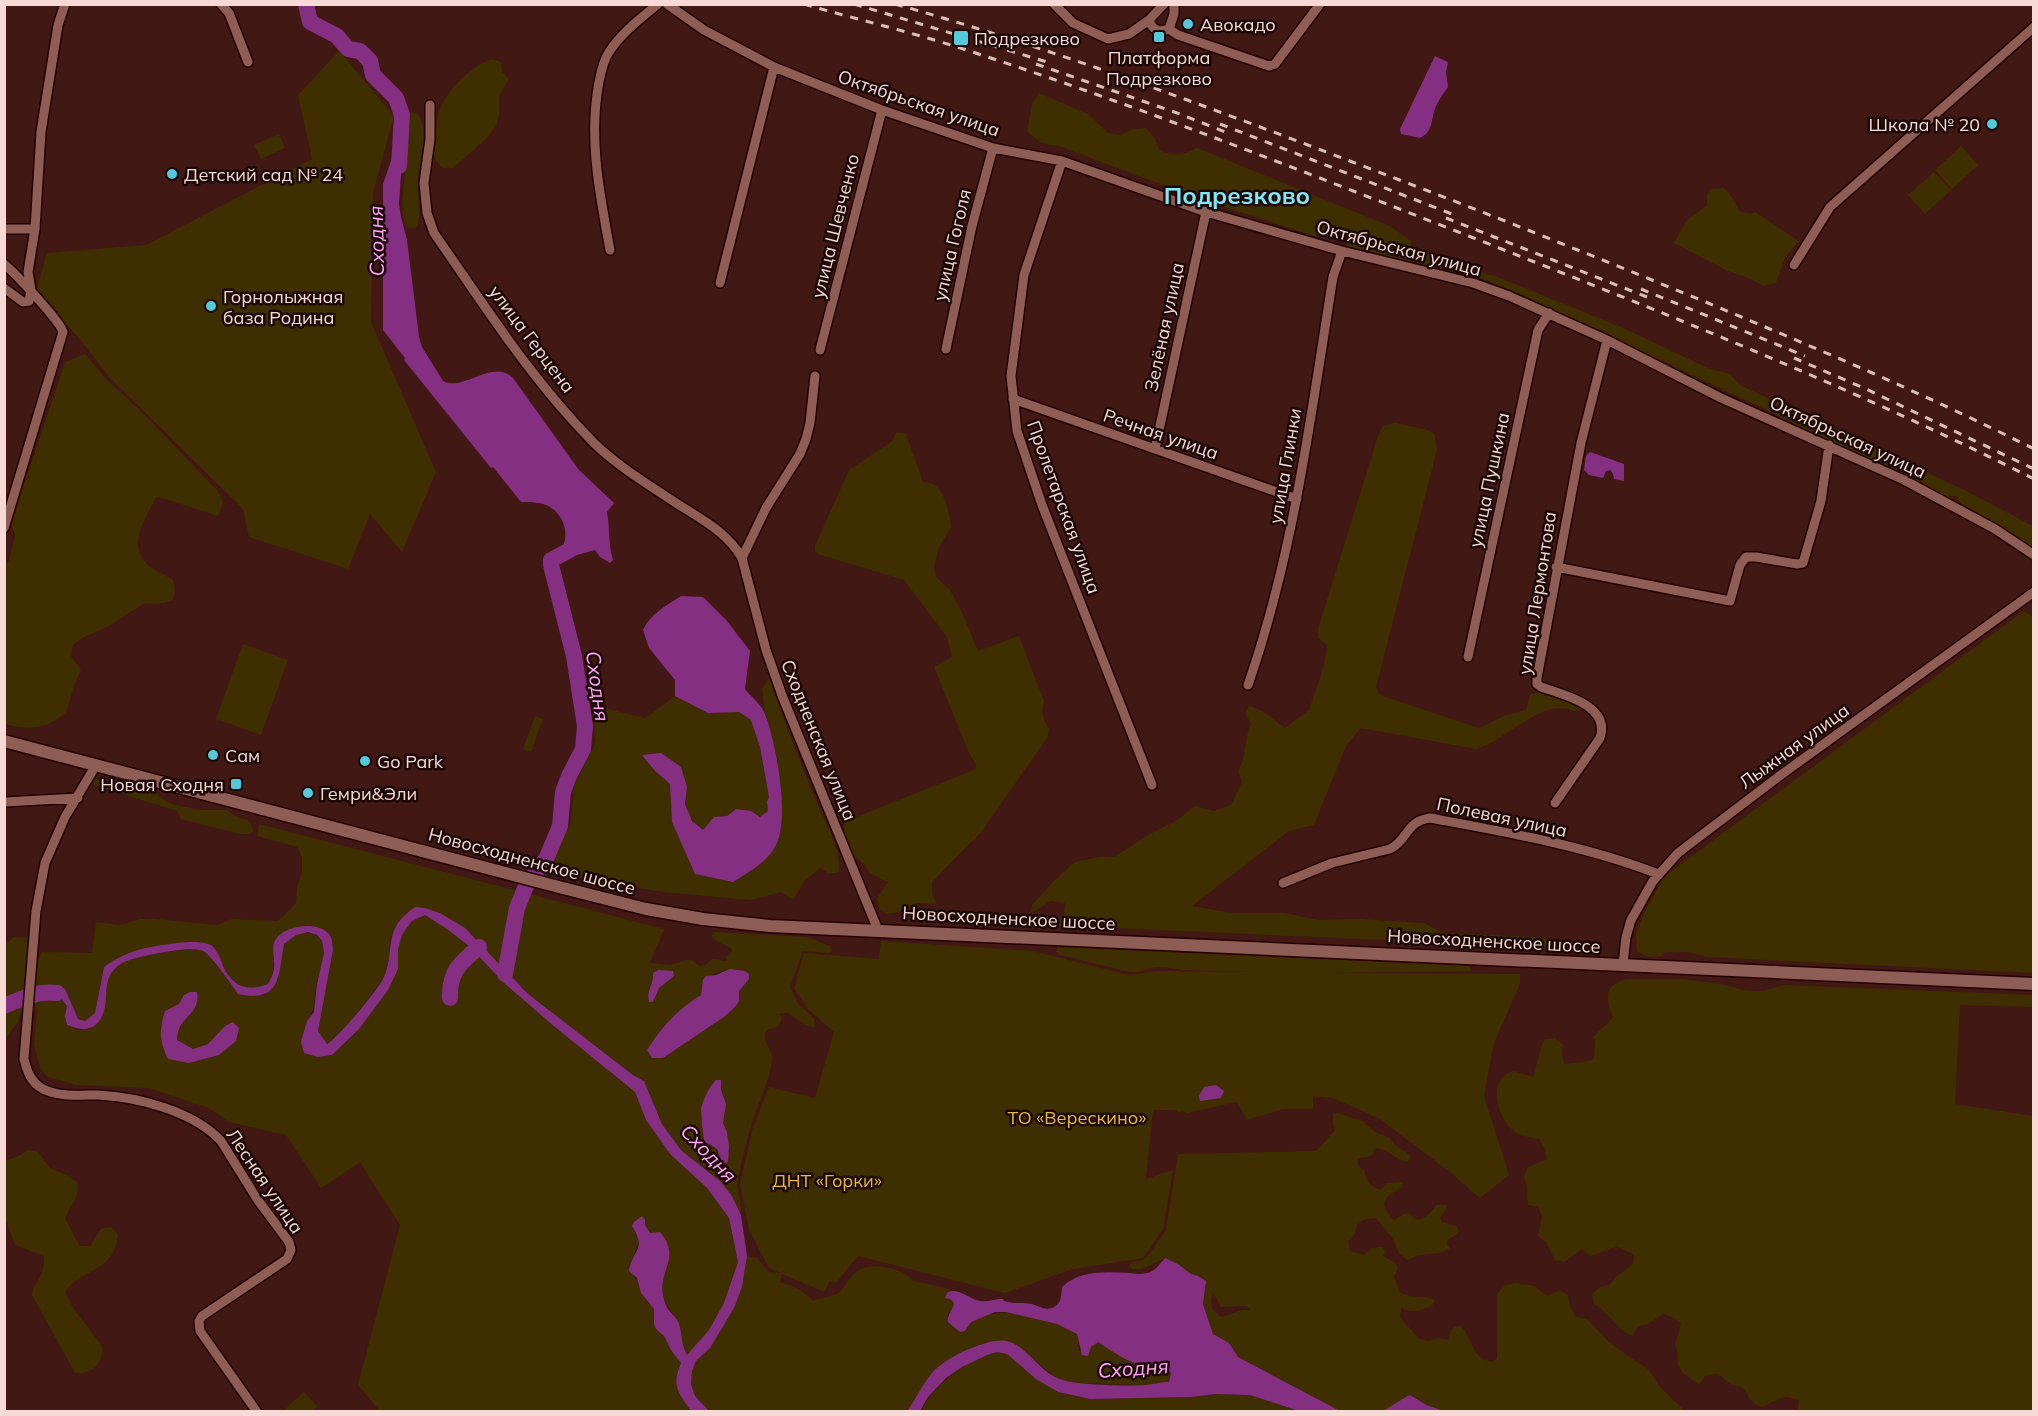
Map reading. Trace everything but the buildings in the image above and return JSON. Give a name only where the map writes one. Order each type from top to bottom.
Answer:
[{"type":"main road","name":"Новосходненское шоссе","points":[[4,741],[555,886],[646,909],[702,919],[770,926],[2034,984]]},
{"type":"street","points":[[4,288],[23,302],[29,301],[31,290],[28,272],[35,229],[41,132],[58,25],[65,4]]},
{"type":"street","points":[[221,4],[228,13],[248,62]]},
{"type":"street","points":[[610,250],[596,170],[594,129],[596,97],[608,53],[624,33],[658,4]]},
{"type":"street","name":"Октябрьская улица","points":[[667,4],[704,30],[774,67],[882,110],[993,148],[1062,161],[1206,212],[1342,251],[1473,283],[1549,313],[1721,398],[1904,480],[1995,529],[2034,555]]},
{"type":"street","points":[[1054,4],[1073,22],[1108,39],[1129,34],[1149,20],[1164,4]]},
{"type":"street","points":[[1169,29],[1174,14],[1174,4]]},
{"type":"street","points":[[1149,20],[1151,27],[1160,31],[1169,29],[1178,35],[1269,66],[1275,64],[1320,4]]},
{"type":"street","points":[[1794,265],[1830,207],[2034,27]]},
{"type":"street","points":[[720,283],[774,67]]},
{"type":"street","name":"улица Герцена","points":[[430,105],[430,139],[424,183],[427,213],[434,233],[538,381],[596,444],[650,486],[716,528],[735,546],[742,558]]},
{"type":"street","name":"улица Шевченко","points":[[820,350],[882,110]]},
{"type":"street","name":"улица Гоголя","points":[[946,349],[972,226],[993,148]]},
{"type":"street","name":"Пролетарская улица","points":[[1062,161],[1024,275],[1011,376],[1017,431],[1042,505],[1152,785]]},
{"type":"street","name":"Зелёная улица","points":[[1155,450],[1206,212]]},
{"type":"street","points":[[4,229],[35,229]]},
{"type":"street","name":"улица Глинки","points":[[1248,685],[1271,614],[1297,499],[1334,277],[1342,251]]},
{"type":"street","points":[[4,264],[31,290],[60,324],[63,332],[4,528]]},
{"type":"street","name":"улица Пушкина","points":[[1467,657],[1538,330],[1549,313]]},
{"type":"street","name":"улица Лермонтова","points":[[1555,803],[1602,733],[1592,709],[1537,684],[1556,567],[1581,442],[1607,340]]},
{"type":"street","points":[[742,558],[766,508],[800,454],[810,423],[815,376]]},
{"type":"street","name":"Речная улица","points":[[1013,399],[1297,499]]},
{"type":"street","points":[[1556,567],[1730,602],[1740,565],[1746,557],[1803,563],[1821,501],[1829,445]]},
{"type":"street","name":"Сходненская улица","points":[[742,558],[766,650],[783,698],[878,930]]},
{"type":"street","name":"Лыжная улица","points":[[1623,964],[1626,937],[1631,920],[1658,874],[1678,853],[1750,797],[2034,592]]},
{"type":"street","points":[[4,802],[78,798],[96,765]]},
{"type":"street","name":"Лесная улица","points":[[78,798],[65,817],[45,863],[37,904],[24,1059],[30,1076],[43,1089],[52,1092],[139,1099],[157,1104],[207,1129],[221,1141],[257,1199],[289,1242],[291,1250],[287,1259],[202,1316],[199,1321],[200,1331],[257,1412]]},
{"type":"street","name":"Полевая улица","points":[[1283,883],[1332,863],[1397,846],[1416,821],[1430,818],[1520,835],[1632,864],[1658,874]]},
{"type":"green space","name":"Горнолыжная база Родина","points":[[339,51],[394,116],[373,193],[371,322],[436,472],[402,552],[370,514],[348,569],[249,537],[243,509],[110,378],[79,338],[36,291],[47,253],[146,245],[312,159],[298,95]]},
{"type":"green space","points":[[492,59],[501,62],[502,72],[509,79],[499,96],[499,116],[496,126],[486,139],[453,168],[443,168],[435,158],[434,152],[437,118],[441,106],[450,91],[462,78]]},
{"type":"green space","points":[[1039,93],[1088,114],[1108,133],[1120,135],[1133,129],[1146,128],[1155,139],[1160,151],[1179,154],[1197,148],[1390,226],[1411,241],[1411,246],[1408,248],[1458,260],[1621,327],[1710,369],[1730,374],[1740,385],[1966,491],[2033,526],[2033,549],[1961,504],[1956,496],[1945,497],[1523,295],[1480,278],[1347,246],[1344,234],[1337,227],[1314,236],[1200,199],[1059,146],[1042,142],[1027,131],[1032,104]]},
{"type":"green space","points":[[411,112],[419,115],[423,131],[418,181],[419,217],[416,228],[407,228],[402,203]]},
{"type":"green space","points":[[279,134],[285,148],[261,159],[254,145]]},
{"type":"green space","points":[[1961,146],[1978,165],[1952,189],[1935,170]]},
{"type":"green space","points":[[1934,172],[1951,190],[1925,214],[1908,195]]},
{"type":"green space","points":[[1724,188],[1733,198],[1739,211],[1751,214],[1755,212],[1799,241],[1785,258],[1776,283],[1763,286],[1674,243],[1686,221],[1707,205],[1707,194],[1710,189]]},
{"type":"green space","points":[[85,354],[107,380],[142,412],[216,489],[221,496],[222,505],[218,516],[156,497],[139,534],[139,552],[152,568],[173,580],[175,590],[173,600],[143,604],[73,645],[70,655],[81,670],[65,713],[54,721],[40,726],[12,726],[5,724],[5,564],[9,561],[15,535],[11,527],[65,362]]},
{"type":"green space","points":[[1395,423],[1434,433],[1437,450],[1376,687],[1380,695],[1479,728],[1506,715],[1526,710],[1530,695],[1540,691],[1581,704],[1583,709],[1549,710],[1476,749],[1361,728],[1346,746],[1314,825],[1289,831],[1192,906],[1233,913],[1285,913],[1317,920],[1360,919],[1424,923],[1443,933],[1530,937],[1574,942],[1574,947],[1568,949],[1509,946],[1487,942],[1477,944],[1043,925],[1064,916],[1065,903],[1051,901],[1031,913],[1032,905],[1075,862],[1099,857],[1114,857],[1176,821],[1195,806],[1214,811],[1231,805],[1242,782],[1238,771],[1251,723],[1245,714],[1249,706],[1264,712],[1285,728],[1309,710],[1324,666],[1327,646],[1318,638],[1318,629],[1378,436],[1383,426]]},
{"type":"green space","points":[[897,432],[906,434],[923,482],[937,487],[944,497],[948,510],[951,527],[939,547],[934,567],[936,577],[950,590],[978,651],[1019,636],[1044,701],[1043,715],[1049,729],[1047,738],[982,831],[932,882],[932,894],[937,904],[917,903],[898,912],[887,914],[879,908],[877,898],[888,882],[869,873],[865,864],[850,852],[844,835],[845,823],[976,769],[976,764],[969,753],[934,667],[952,657],[947,637],[904,580],[818,554],[815,551],[815,546],[849,470],[891,442]]},
{"type":"green space","points":[[2024,611],[2034,618],[2033,973],[1708,957],[1689,952],[1665,952],[1661,956],[1646,957],[1637,951],[1636,933],[1647,907],[1665,876]]},
{"type":"green space","points":[[243,644],[288,660],[261,735],[216,719]]},
{"type":"green space","points":[[769,678],[813,794],[834,842],[839,872],[829,874],[820,868],[804,881],[794,899],[781,892],[751,900],[662,892],[576,877],[547,869],[571,823],[574,785],[596,742],[592,712],[599,707],[645,718],[675,696],[708,713],[739,712],[752,720],[760,747],[769,797],[768,811],[761,817],[751,811],[736,809],[727,816],[714,817],[704,831],[693,821],[688,812],[687,787],[655,771],[670,784],[672,822],[763,862],[778,761],[765,712],[762,689]]},
{"type":"green space","points":[[535,716],[543,719],[531,752],[523,749]]},
{"type":"green space","points":[[99,779],[130,791],[157,795],[175,805],[201,810],[227,810],[251,823],[253,831],[250,834],[241,834],[181,819],[177,811],[94,785],[94,781]]},
{"type":"green space","points":[[259,824],[664,929],[650,963],[671,965],[691,960],[700,966],[713,959],[727,961],[726,956],[731,954],[732,949],[711,936],[715,932],[806,937],[830,946],[833,950],[829,953],[803,951],[790,987],[798,1004],[814,1018],[814,1028],[805,1025],[790,1014],[783,1013],[779,1014],[782,1018],[778,1027],[767,1030],[765,1034],[772,1056],[771,1069],[751,1126],[739,1173],[737,1188],[741,1215],[732,1196],[711,1173],[681,1150],[662,1124],[644,1081],[528,994],[494,958],[440,913],[425,908],[415,907],[405,914],[390,938],[389,960],[382,981],[337,1038],[326,1044],[318,1031],[333,950],[308,926],[273,948],[272,975],[268,984],[258,987],[250,988],[237,984],[227,973],[219,956],[188,942],[104,967],[95,1013],[85,1021],[78,1019],[73,1011],[65,989],[35,990],[41,952],[92,953],[96,922],[120,925],[140,919],[156,919],[217,925],[232,919],[277,921],[296,903],[297,887],[302,873],[302,857],[297,847],[257,836]],"holes":[[[730,969],[745,971],[749,979],[739,991],[739,1001],[736,1006],[724,1017],[663,1058],[647,1050],[671,1019],[701,995],[703,980]],[[722,1086],[721,1090],[726,1104],[723,1123],[730,1152],[719,1165],[717,1151],[703,1138],[701,1107],[707,1093]]]},
{"type":"green space","points":[[425,915],[447,928],[469,946],[504,983],[635,1092],[646,1120],[670,1154],[707,1188],[729,1218],[738,1262],[724,1303],[709,1330],[687,1355],[680,1340],[678,1320],[663,1295],[663,1280],[669,1254],[663,1236],[650,1233],[645,1225],[634,1231],[639,1240],[630,1266],[646,1301],[654,1309],[656,1329],[681,1363],[677,1388],[691,1411],[380,1411],[358,1385],[400,1225],[360,1162],[321,1188],[286,1135],[229,1122],[209,1108],[149,1088],[76,1085],[48,1077],[40,1068],[34,1044],[37,1012],[34,1000],[49,997],[61,998],[67,1006],[65,1016],[67,1025],[81,1030],[89,1028],[103,1011],[106,982],[113,970],[124,961],[156,953],[197,949],[213,960],[238,994],[266,995],[279,970],[284,944],[301,933],[316,935],[324,947],[313,1008],[307,1021],[318,1057],[332,1055],[359,1029],[398,969],[398,949],[402,935],[412,921]],"holes":[[[180,1004],[189,1016],[177,1028],[177,1040],[193,1049],[208,1044],[225,1026],[219,1055],[189,1063],[160,1028]]]},
{"type":"green space","points":[[14,937],[29,938],[24,1003],[18,1022],[5,1039],[5,945]]},
{"type":"green space","points":[[881,941],[1033,951],[1129,975],[1158,971],[1265,972],[1182,970],[1159,967],[1130,972],[1060,955],[1056,952],[1057,947],[1469,966],[1472,971],[1322,973],[1520,974],[1520,984],[1494,1043],[1484,1096],[1509,1175],[1480,1198],[1380,1119],[1333,1098],[1313,1096],[1313,1109],[1283,1109],[1247,1120],[1237,1102],[1187,1113],[1182,1111],[1179,1113],[1175,1110],[1153,1110],[1146,1179],[1173,1170],[1163,1229],[1143,1258],[1073,1269],[1005,1293],[858,1256],[836,1283],[830,1281],[824,1292],[782,1274],[780,1282],[799,1289],[814,1301],[839,1293],[853,1274],[862,1269],[878,1266],[894,1269],[913,1281],[951,1290],[945,1298],[954,1303],[947,1316],[960,1332],[965,1331],[970,1322],[990,1314],[1011,1312],[1057,1324],[1077,1334],[1079,1351],[1098,1342],[1134,1362],[1157,1365],[1171,1373],[1169,1382],[1147,1385],[1073,1383],[1054,1377],[1024,1351],[1007,1341],[987,1342],[972,1347],[934,1370],[907,1411],[709,1411],[695,1396],[691,1384],[692,1371],[696,1361],[710,1348],[742,1287],[747,1256],[757,1258],[768,1272],[781,1273],[769,1268],[749,1230],[740,1184],[753,1127],[769,1087],[815,1098],[834,1032],[808,1009],[794,988],[804,953],[879,959]]},
{"type":"green space","points":[[1681,979],[1722,984],[1753,991],[1763,991],[1784,985],[2033,995],[2033,1007],[1960,1005],[1955,1104],[2033,1116],[2033,1411],[1797,1411],[1799,1401],[1789,1397],[1780,1398],[1762,1407],[1753,1402],[1741,1387],[1731,1384],[1718,1374],[1705,1376],[1699,1385],[1683,1373],[1678,1365],[1675,1344],[1681,1324],[1674,1318],[1664,1314],[1637,1327],[1633,1336],[1622,1330],[1594,1304],[1592,1294],[1600,1287],[1609,1285],[1633,1264],[1634,1255],[1617,1246],[1590,1256],[1582,1249],[1564,1262],[1555,1260],[1546,1242],[1538,1236],[1542,1216],[1538,1207],[1528,1205],[1524,1177],[1528,1167],[1547,1159],[1544,1148],[1539,1139],[1515,1132],[1505,1121],[1498,1105],[1497,1089],[1504,1076],[1512,1071],[1533,1077],[1545,1039],[1555,1038],[1563,1045],[1564,1064],[1594,1059],[1595,1039],[1593,1038],[1613,1017],[1608,998],[1610,988],[1619,981]]},
{"type":"green space","points":[[1338,1113],[1364,1122],[1375,1132],[1390,1138],[1396,1146],[1409,1154],[1411,1158],[1407,1162],[1379,1149],[1374,1149],[1373,1154],[1368,1157],[1358,1158],[1358,1165],[1364,1170],[1367,1180],[1376,1188],[1380,1190],[1387,1183],[1402,1182],[1403,1187],[1387,1197],[1384,1204],[1388,1214],[1394,1220],[1409,1213],[1417,1220],[1426,1216],[1437,1205],[1447,1205],[1440,1217],[1442,1222],[1456,1226],[1459,1230],[1458,1234],[1448,1239],[1447,1244],[1450,1248],[1447,1250],[1419,1255],[1407,1260],[1399,1253],[1393,1239],[1376,1218],[1366,1219],[1357,1224],[1355,1234],[1348,1241],[1350,1251],[1364,1255],[1372,1248],[1382,1247],[1385,1251],[1383,1256],[1396,1263],[1398,1268],[1394,1277],[1400,1292],[1434,1300],[1433,1305],[1421,1310],[1410,1311],[1401,1308],[1400,1317],[1418,1338],[1428,1341],[1438,1338],[1448,1340],[1451,1330],[1455,1326],[1460,1326],[1476,1352],[1485,1360],[1493,1362],[1497,1358],[1497,1298],[1505,1285],[1515,1283],[1535,1286],[1547,1296],[1560,1290],[1568,1295],[1569,1304],[1575,1316],[1588,1320],[1611,1344],[1649,1370],[1660,1387],[1685,1411],[1442,1411],[1409,1395],[1383,1411],[1340,1411],[1238,1357],[1229,1343],[1213,1334],[1203,1304],[1206,1281],[1165,1258],[1142,1269],[1132,1269],[1129,1265],[1147,1257],[1166,1230],[1178,1154],[1315,1151],[1335,1130],[1333,1114]],"holes":[[[1213,1292],[1221,1307],[1246,1306],[1251,1310],[1242,1310],[1222,1317],[1212,1307]]]},
{"type":"green space","points":[[28,1150],[38,1152],[50,1168],[77,1182],[76,1197],[65,1219],[80,1246],[90,1246],[101,1229],[111,1227],[118,1234],[116,1247],[111,1256],[96,1269],[72,1284],[65,1292],[73,1308],[102,1346],[99,1363],[86,1372],[75,1373],[32,1295],[42,1272],[44,1256],[15,1245],[5,1218],[5,1161]]},
{"type":"green space","points":[[997,1352],[1007,1354],[1057,1392],[1090,1399],[1191,1397],[1216,1394],[1250,1395],[1299,1411],[920,1412],[935,1391],[953,1374],[973,1361]]},
{"type":"green space","points":[[304,1392],[318,1407],[313,1411],[283,1411]]},
{"type":"shaded area","points":[[1435,56],[1448,62],[1446,72],[1448,87],[1437,104],[1430,128],[1425,135],[1420,138],[1401,134],[1400,129]]},
{"type":"shaded area","points":[[401,145],[403,146],[399,204],[407,240],[422,347],[443,381],[460,382],[496,372],[505,373],[513,378],[579,470],[614,503],[607,512],[613,560],[610,563],[600,557],[595,550],[559,560],[556,554],[564,543],[565,530],[556,511],[547,505],[521,502],[404,360],[405,358],[383,330],[383,184],[393,155]]},
{"type":"shaded area","points":[[1590,452],[1624,464],[1624,481],[1614,479],[1610,470],[1606,471],[1603,478],[1589,475],[1584,470],[1586,456]]},
{"type":"shaded area","points":[[681,596],[703,597],[727,621],[750,651],[745,689],[764,711],[777,762],[782,801],[780,835],[767,858],[733,882],[695,874],[672,822],[670,784],[642,755],[661,753],[681,767],[687,787],[685,804],[692,821],[703,830],[714,817],[727,816],[736,809],[751,811],[760,817],[768,811],[769,797],[760,747],[751,720],[739,712],[708,713],[675,696],[675,680],[649,648],[643,630],[646,624],[659,610]]},
{"type":"shaded area","points":[[415,907],[440,913],[465,928],[528,994],[644,1081],[662,1124],[681,1150],[721,1182],[732,1196],[741,1215],[747,1256],[742,1287],[734,1308],[710,1348],[696,1361],[692,1371],[691,1384],[695,1396],[709,1411],[691,1411],[677,1388],[681,1363],[664,1336],[656,1329],[654,1309],[641,1293],[637,1278],[629,1271],[639,1245],[632,1226],[642,1216],[650,1233],[660,1232],[666,1241],[669,1257],[662,1286],[663,1295],[667,1307],[678,1322],[687,1355],[709,1330],[724,1303],[738,1262],[729,1218],[707,1188],[670,1154],[646,1120],[635,1092],[504,983],[469,946],[425,915],[412,921],[402,935],[398,949],[398,969],[388,990],[359,1029],[332,1055],[318,1057],[304,1053],[301,1042],[307,1021],[314,1012],[324,953],[322,941],[317,935],[308,932],[296,935],[284,944],[275,985],[262,995],[238,994],[207,954],[203,951],[189,949],[143,956],[119,965],[109,978],[103,1014],[93,1027],[81,1029],[67,1025],[65,1016],[67,1006],[61,998],[49,997],[34,1000],[35,990],[50,986],[61,987],[65,989],[78,1019],[85,1021],[95,1013],[104,967],[137,950],[188,942],[206,943],[212,946],[231,979],[241,986],[254,988],[268,984],[272,976],[274,944],[280,934],[301,926],[316,927],[330,935],[333,950],[318,1031],[327,1044],[356,1015],[382,981],[397,924]]},
{"type":"shaded area","points":[[730,969],[745,971],[749,974],[749,979],[739,991],[739,1001],[736,1006],[724,1017],[663,1058],[652,1058],[647,1050],[652,1042],[677,1012],[701,995],[703,980],[706,976],[716,975]]},
{"type":"shaded area","points":[[658,970],[673,971],[674,976],[659,988],[653,1002],[649,1002],[648,994],[653,973]]},
{"type":"shaded area","points":[[197,992],[196,1007],[181,1025],[177,1040],[193,1049],[208,1044],[225,1026],[233,1022],[239,1028],[236,1041],[219,1055],[189,1063],[168,1059],[163,1046],[161,1030],[165,1011],[179,1004],[184,995]]},
{"type":"shaded area","points":[[716,1080],[721,1080],[721,1090],[726,1104],[723,1123],[729,1147],[728,1162],[719,1165],[717,1150],[704,1140],[701,1109]]},
{"type":"shaded area","points":[[1216,1085],[1224,1091],[1221,1098],[1200,1101],[1199,1096],[1204,1087]]},
{"type":"shaded area","points":[[1165,1258],[1206,1281],[1203,1304],[1213,1334],[1229,1343],[1238,1357],[1340,1411],[1299,1411],[1250,1395],[1216,1394],[1191,1397],[1090,1399],[1058,1392],[1036,1379],[1007,1354],[997,1352],[962,1367],[946,1378],[928,1397],[920,1411],[907,1411],[928,1378],[938,1367],[956,1355],[989,1342],[1007,1341],[1014,1344],[1043,1369],[1063,1380],[1113,1385],[1169,1382],[1171,1373],[1165,1368],[1132,1362],[1098,1342],[1091,1347],[1088,1356],[1082,1355],[1077,1334],[1057,1324],[1006,1312],[995,1312],[971,1322],[965,1331],[960,1332],[948,1322],[954,1303],[945,1298],[947,1293],[954,1291],[979,1301],[1003,1299],[1011,1303],[1028,1303],[1050,1308],[1059,1303],[1062,1287],[1069,1281],[1085,1275],[1102,1273],[1146,1273],[1156,1269]]},
{"type":"shaded area","points":[[1409,1395],[1425,1404],[1442,1411],[1383,1411]]},
{"type":"waterway","name":"Сходня","points":[[306,4],[310,22],[337,36],[348,49],[360,51],[370,61],[373,75],[396,98],[402,115],[399,166]]},
{"type":"waterway","name":"Сходня","points":[[505,974],[517,908],[526,886],[546,859],[560,826],[563,792],[583,749],[585,726],[574,656],[551,565],[551,560],[570,550],[574,543]]},
{"type":"waterway","points":[[450,998],[451,981],[457,969],[479,947]]},
{"type":"waterway","points":[[4,1006],[37,994],[57,993]]},
{"type":"railway","points":[[804,4],[938,41],[1021,68],[1336,184],[1750,349],[1893,412],[2034,479]]},
{"type":"railway","points":[[854,4],[1047,62]]},
{"type":"railway","points":[[895,4],[1029,45],[1161,90],[1459,203],[1790,338],[1913,391],[2034,449]]},
{"type":"railway","points":[[1036,64],[1225,132]]},
{"type":"railway","points":[[1220,124],[1457,216]]},
{"type":"railway","points":[[1446,218],[1647,297]]},
{"type":"railway","points":[[1641,289],[1805,356]]},
{"type":"railway","points":[[1794,358],[1866,389],[2034,469]]},
{"type":"place","name":"Авокадо","points":[[1188,24]]},
{"type":"place","name":"Платформа Подрезково","points":[[1159,37]]},
{"type":"place","name":"Подрезково","points":[[961,38]]},
{"type":"place","name":"Школа № 20","points":[[1992,124]]},
{"type":"place","name":"Детский сад № 24","points":[[172,174]]},
{"type":"place","name":"Горнолыжная база Родина","points":[[211,306]]},
{"type":"place","name":"Сам","points":[[213,755]]},
{"type":"place","name":"Go Park","points":[[365,761]]},
{"type":"place","name":"Новая Сходня","points":[[236,784]]},
{"type":"place","name":"Гемри&Эли","points":[[308,793]]},
{"type":"district","name":"Подрезково","points":[[1237,195]]},
{"type":"park label","name":"ТО «Верескино»","points":[[1077,1117]]},
{"type":"park label","name":"ДНТ «Горки»","points":[[827,1180]]}]
